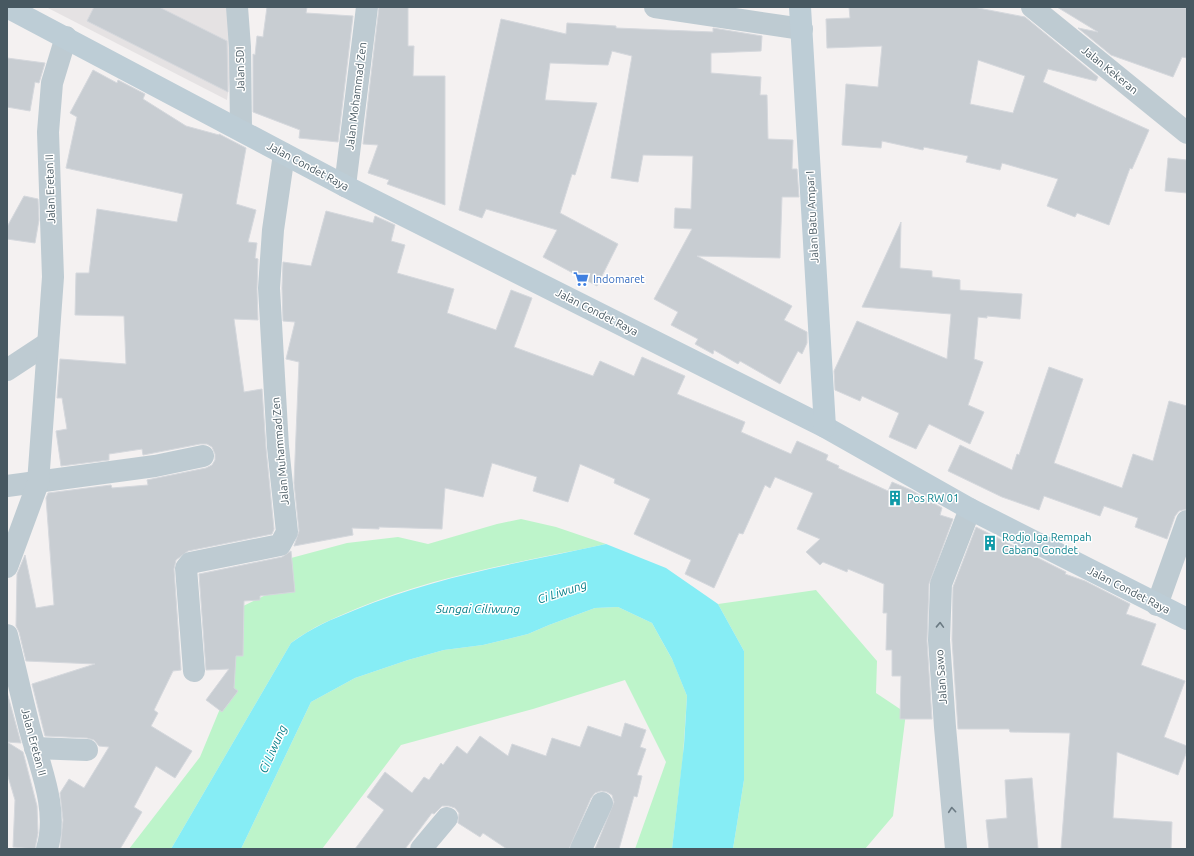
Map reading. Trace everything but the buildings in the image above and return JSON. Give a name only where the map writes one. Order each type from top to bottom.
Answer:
[{"type":"street","name":"Jalan Condet Raya","points":[[7,7],[345,186],[825,427],[970,509],[1187,619]]},
{"type":"street","name":"Jalan SDI","points":[[237,7],[241,130]]},
{"type":"street","name":"Jalan Mohammad Zen","points":[[345,186],[367,7]]},
{"type":"street","points":[[655,7],[802,29]]},
{"type":"street","name":"Jalan Batu Ampar I","points":[[800,7],[825,427]]},
{"type":"street","name":"Jalan Kekeran","points":[[1032,7],[1187,133]]},
{"type":"street","name":"Jalan Eretan II","points":[[7,567],[38,483],[52,277],[48,132],[52,83],[66,37]]},
{"type":"street","name":"Jalan Muhammad Zen","points":[[194,671],[186,568],[190,563],[280,545],[287,532],[278,447],[270,288],[273,230],[284,154]]},
{"type":"street","points":[[7,370],[48,343]]},
{"type":"street","points":[[7,486],[155,466],[203,456]]},
{"type":"street","name":"Jalan Sawo","points":[[956,849],[939,640],[941,584],[970,509]]},
{"type":"street","points":[[1157,604],[1187,520]]},
{"type":"street","name":"Jalan Eretan II","points":[[7,635],[44,779],[50,812],[50,841],[47,849]]},
{"type":"street","points":[[35,748],[87,750]]},
{"type":"street","points":[[581,849],[602,802]]},
{"type":"street","points":[[421,849],[447,818]]},
{"type":"shaded area","points":[[46,7],[229,7],[232,62],[227,100]]},
{"type":"green space","points":[[521,519],[556,527],[606,544],[480,570],[418,587],[349,612],[323,623],[299,637],[291,643],[171,849],[129,849],[200,757],[229,687],[233,611],[276,590],[280,561],[347,543],[398,537],[428,544],[497,524]]},
{"type":"green space","points":[[816,590],[877,661],[876,693],[906,713],[893,816],[865,849],[733,849],[744,780],[744,651],[718,604]]},
{"type":"green space","points":[[618,607],[652,623],[673,661],[687,696],[683,756],[672,849],[635,849],[666,762],[625,680],[533,709],[401,745],[322,849],[241,849],[311,702],[355,678],[408,660],[444,650],[483,645],[528,634],[595,608]]},
{"type":"water","name":"Sungai Ciliwung","points":[[606,544],[666,568],[718,604],[744,651],[744,780],[733,849],[672,849],[684,745],[687,696],[672,659],[652,623],[618,607],[595,608],[528,634],[483,645],[444,650],[408,660],[355,678],[311,702],[241,849],[171,849],[291,643],[314,628],[355,610],[416,588],[479,571]]},
{"type":"place","name":"Indomaret","points":[[581,279]]},
{"type":"place","name":"Pos RW 01","points":[[895,498]]},
{"type":"place","name":"Rodjo Iga Rempah Cabang Condet","points":[[990,543]]},
{"type":"water label","name":"Ci Liwung","points":[[562,592]]},
{"type":"water label","name":"Ci Liwung","points":[[273,749]]}]
